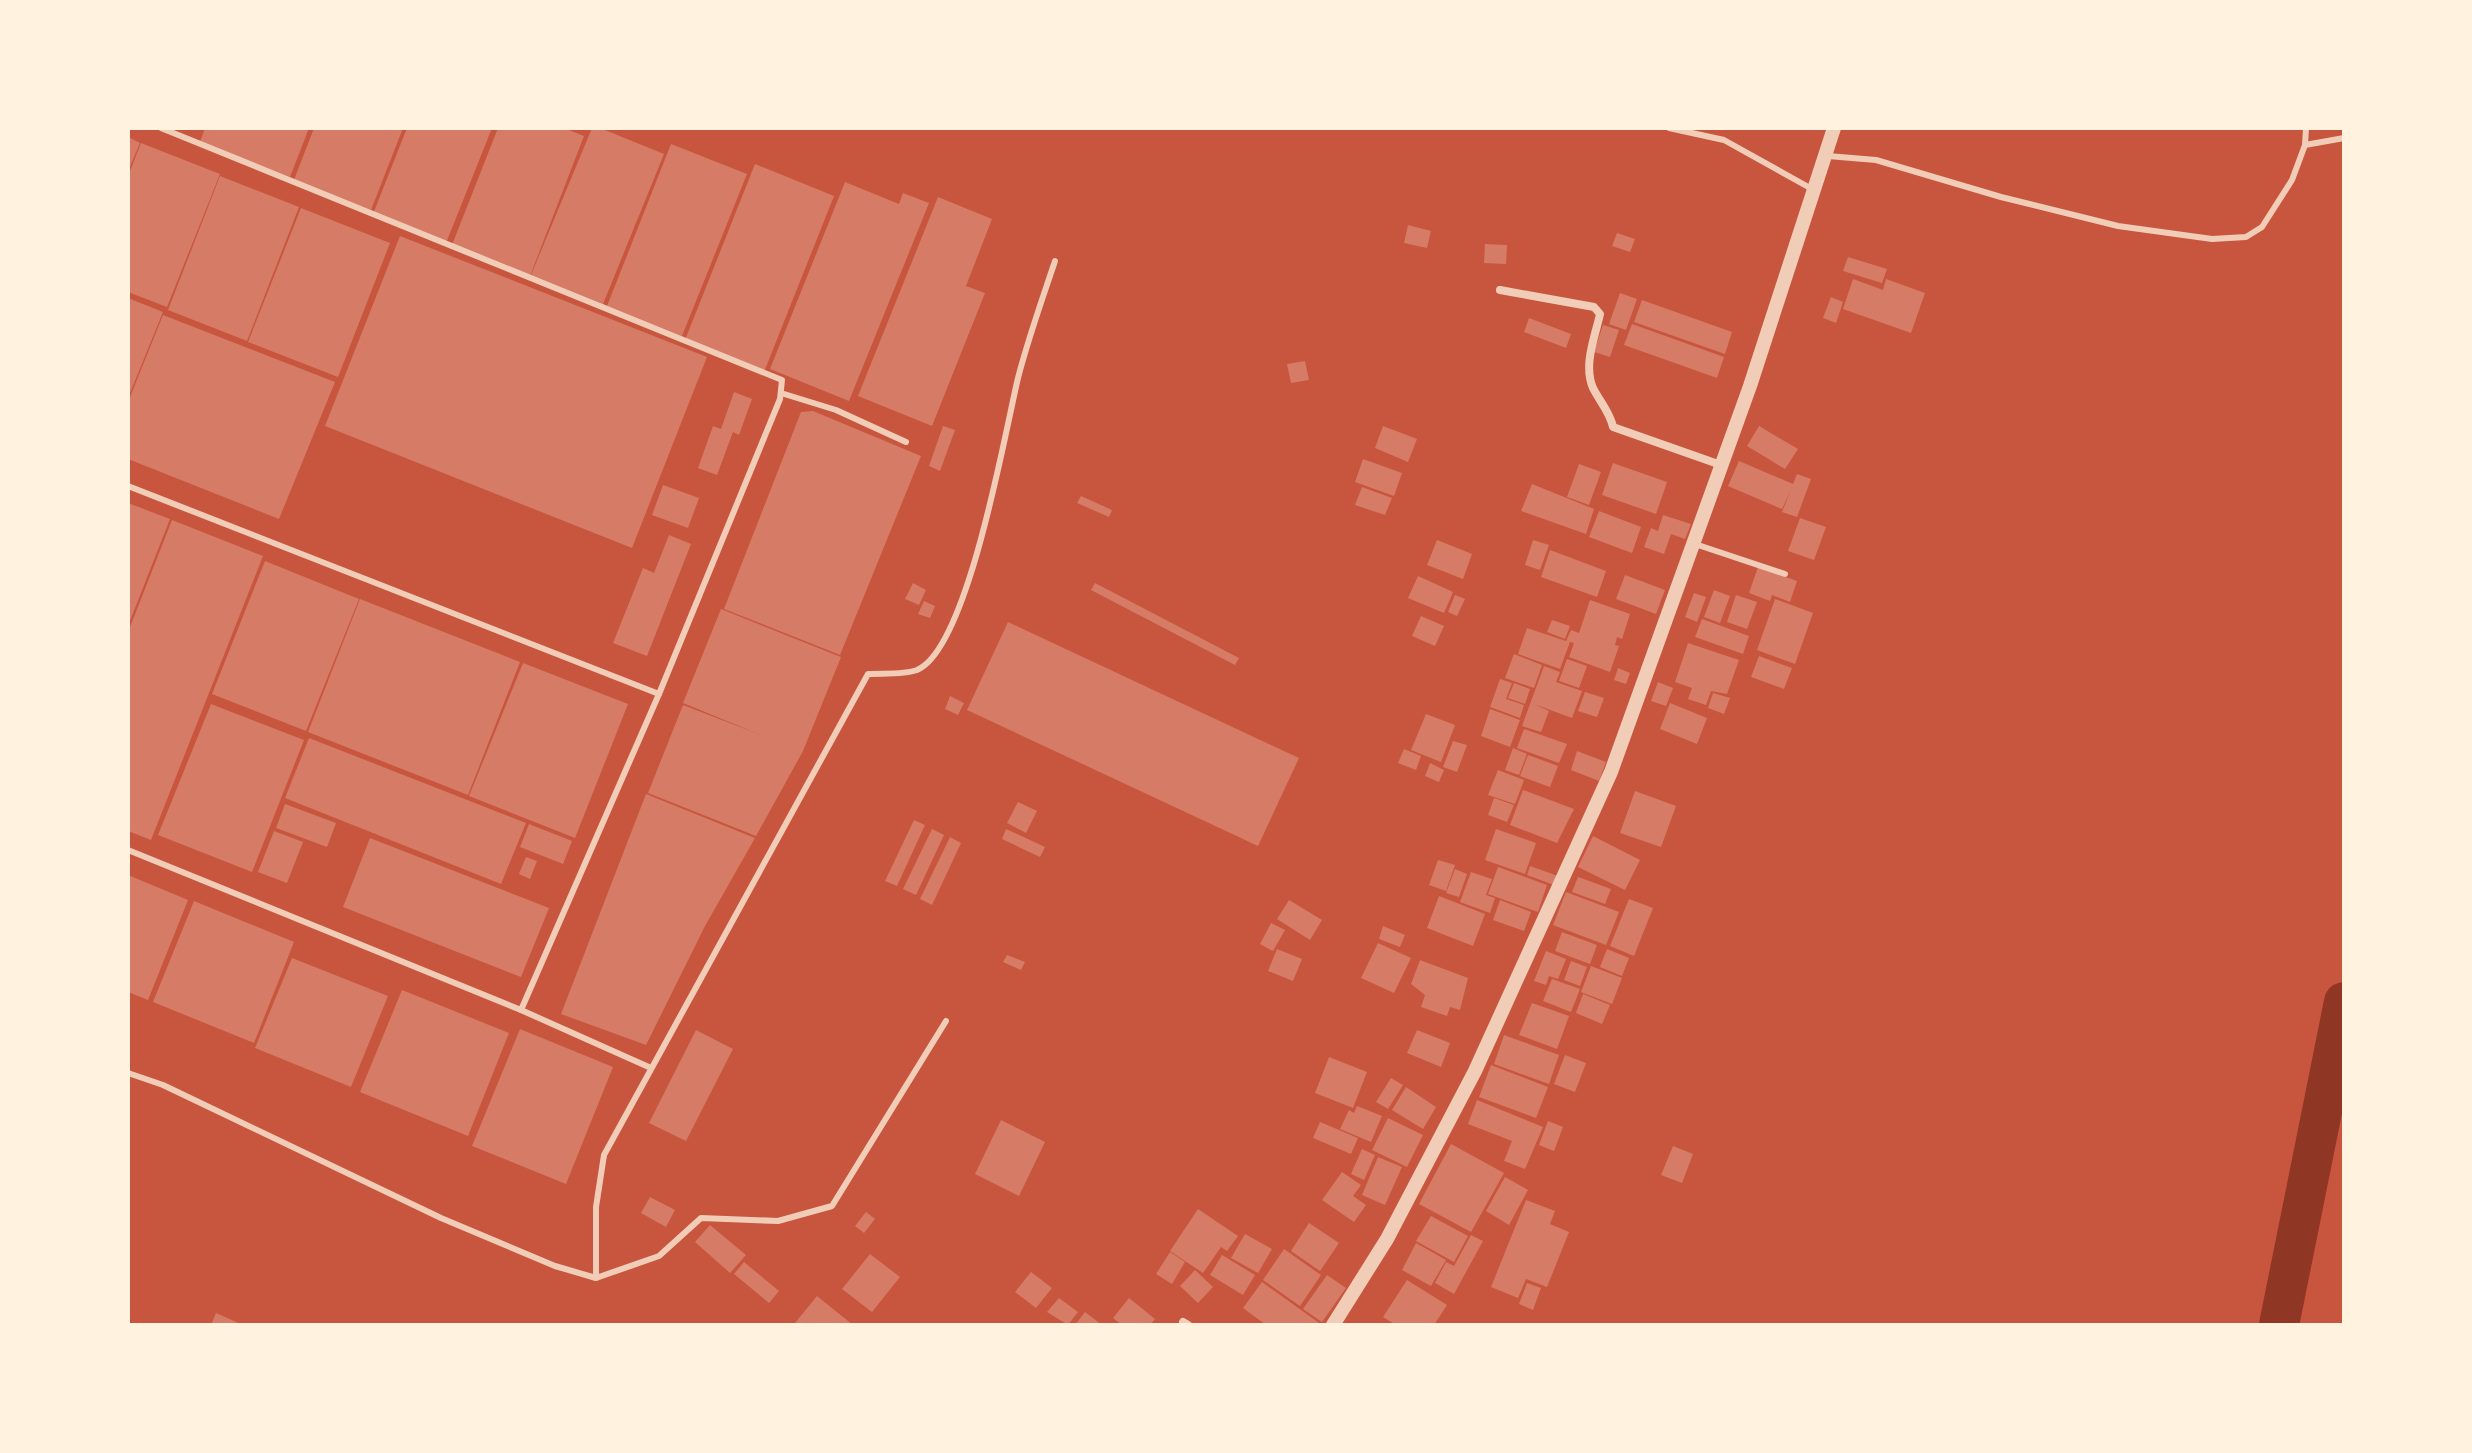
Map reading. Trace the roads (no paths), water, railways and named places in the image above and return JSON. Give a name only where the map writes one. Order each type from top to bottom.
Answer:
[{"type":"street","points":[[1333,1325],[1387,1239],[1475,1071],[1611,772],[1695,544],[1834,128]]},
{"type":"street","points":[[1500,290],[1594,307],[1600,314],[1589,365],[1591,383],[1611,416],[1613,427],[1721,465]]},
{"type":"lane","points":[[161,128],[782,380],[781,393],[659,694],[521,1010]]},
{"type":"lane","points":[[1669,128],[1724,140],[1812,189]]},
{"type":"lane","points":[[1824,156],[1876,160],[2001,197],[2103,222],[2212,239],[2246,237],[2262,227],[2292,180],[2305,145],[2306,128]]},
{"type":"lane","points":[[2305,145],[2344,138]]},
{"type":"lane","points":[[596,1278],[596,1207],[604,1155],[868,674],[917,670],[934,655],[948,626],[982,545],[1019,376],[1055,261]]},
{"type":"lane","points":[[781,393],[836,410],[906,442]]},
{"type":"lane","points":[[128,486],[659,694]]},
{"type":"lane","points":[[1695,544],[1785,574]]},
{"type":"lane","points":[[128,850],[521,1010],[651,1068]]},
{"type":"lane","points":[[128,1073],[163,1085],[441,1218],[555,1266],[596,1278],[659,1256],[701,1218],[778,1221],[832,1206],[946,1021]]},
{"type":"waterway","points":[[2279,1325],[2344,1002]]}]
